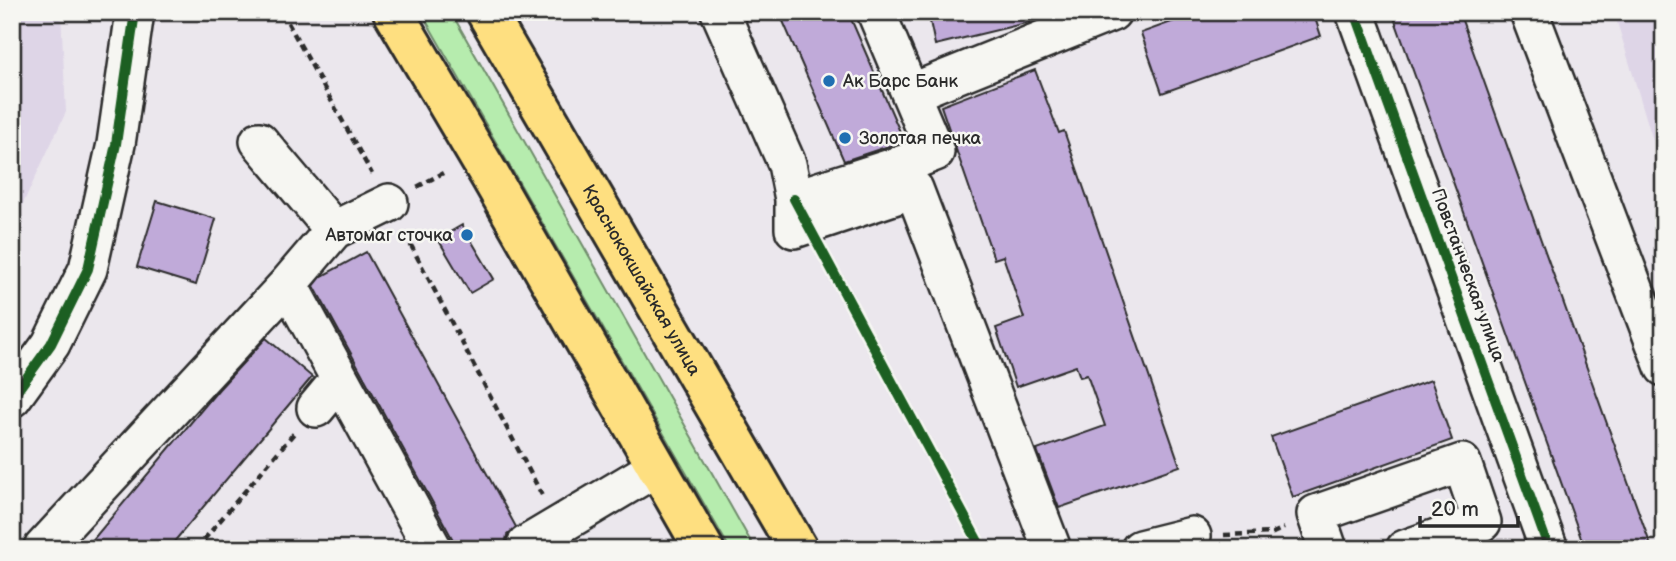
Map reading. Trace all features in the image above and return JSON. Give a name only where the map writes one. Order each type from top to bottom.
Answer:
[{"type":"main road","points":[[394,12],[704,549]]},
{"type":"main road","name":"Краснококшайская улица","points":[[486,12],[798,549]]},
{"type":"street","points":[[720,12],[787,163],[801,212]]},
{"type":"street","points":[[801,212],[904,163],[935,152],[876,12]]},
{"type":"street","points":[[911,93],[1112,12]]},
{"type":"street","name":"Повстанческая улица","points":[[1356,12],[1549,549]]},
{"type":"street","points":[[1529,12],[1664,367]]},
{"type":"street","points":[[12,398],[51,344],[88,269],[116,144],[137,18]]},
{"type":"street","points":[[259,141],[334,230]]},
{"type":"street","points":[[801,212],[914,189],[1052,549]]},
{"type":"street","points":[[42,549],[288,284],[334,230],[388,203]]},
{"type":"street","points":[[288,284],[433,549]]},
{"type":"street","points":[[316,408],[340,379]]},
{"type":"street","points":[[1328,549],[1316,513],[1462,463],[1482,522],[1405,549]]},
{"type":"street","points":[[526,545],[657,467]]},
{"type":"street","points":[[1472,494],[1522,475]]},
{"type":"street","points":[[1140,549],[1192,536]]},
{"type":"path","points":[[282,12],[388,203],[558,526]]},
{"type":"path","points":[[801,212],[982,549]]},
{"type":"path","points":[[196,549],[316,408]]},
{"type":"path","points":[[1192,536],[1272,533],[1316,513]]},
{"type":"shaded area","points":[[12,12],[61,12],[66,112],[12,227]]},
{"type":"shaded area","points":[[1614,12],[1664,12],[1664,177]]},
{"type":"green space","points":[[421,12],[451,12],[755,549],[730,549]]},
{"type":"building","points":[[779,12],[848,12],[904,141],[844,161]]},
{"type":"building","points":[[928,12],[1029,12],[1030,22],[935,45]]},
{"type":"building","points":[[1199,12],[1313,12],[1321,36],[1162,93],[1141,33]]},
{"type":"building","points":[[1392,12],[1459,12],[1652,549],[1585,549]]},
{"type":"building","points":[[1035,70],[1059,133],[1064,131],[1180,466],[1059,508],[1037,450],[1105,426],[1087,375],[1080,377],[1076,366],[1016,387],[996,328],[1024,318],[1003,256],[994,259],[941,106]]},
{"type":"building","points":[[157,201],[216,219],[196,285],[137,267]]},
{"type":"building","points":[[462,225],[494,279],[470,293],[438,239]]},
{"type":"building","points":[[366,252],[516,527],[507,535],[506,549],[458,549],[314,286],[322,276]]},
{"type":"building","points":[[266,338],[312,377],[168,549],[85,549],[219,389]]},
{"type":"building","points":[[1431,380],[1452,440],[1293,497],[1271,437]]},
{"type":"cycle path","points":[[12,398],[51,344],[88,269],[116,144],[135,12]]},
{"type":"cycle path","points":[[1355,12],[1549,549]]},
{"type":"cycle path","points":[[794,199],[982,549]]},
{"type":"place","name":"Ак Барс Банк","points":[[829,81]]},
{"type":"place","name":"Золотая печка","points":[[845,138]]},
{"type":"place","name":"Автомаг сточка","points":[[467,235]]}]
